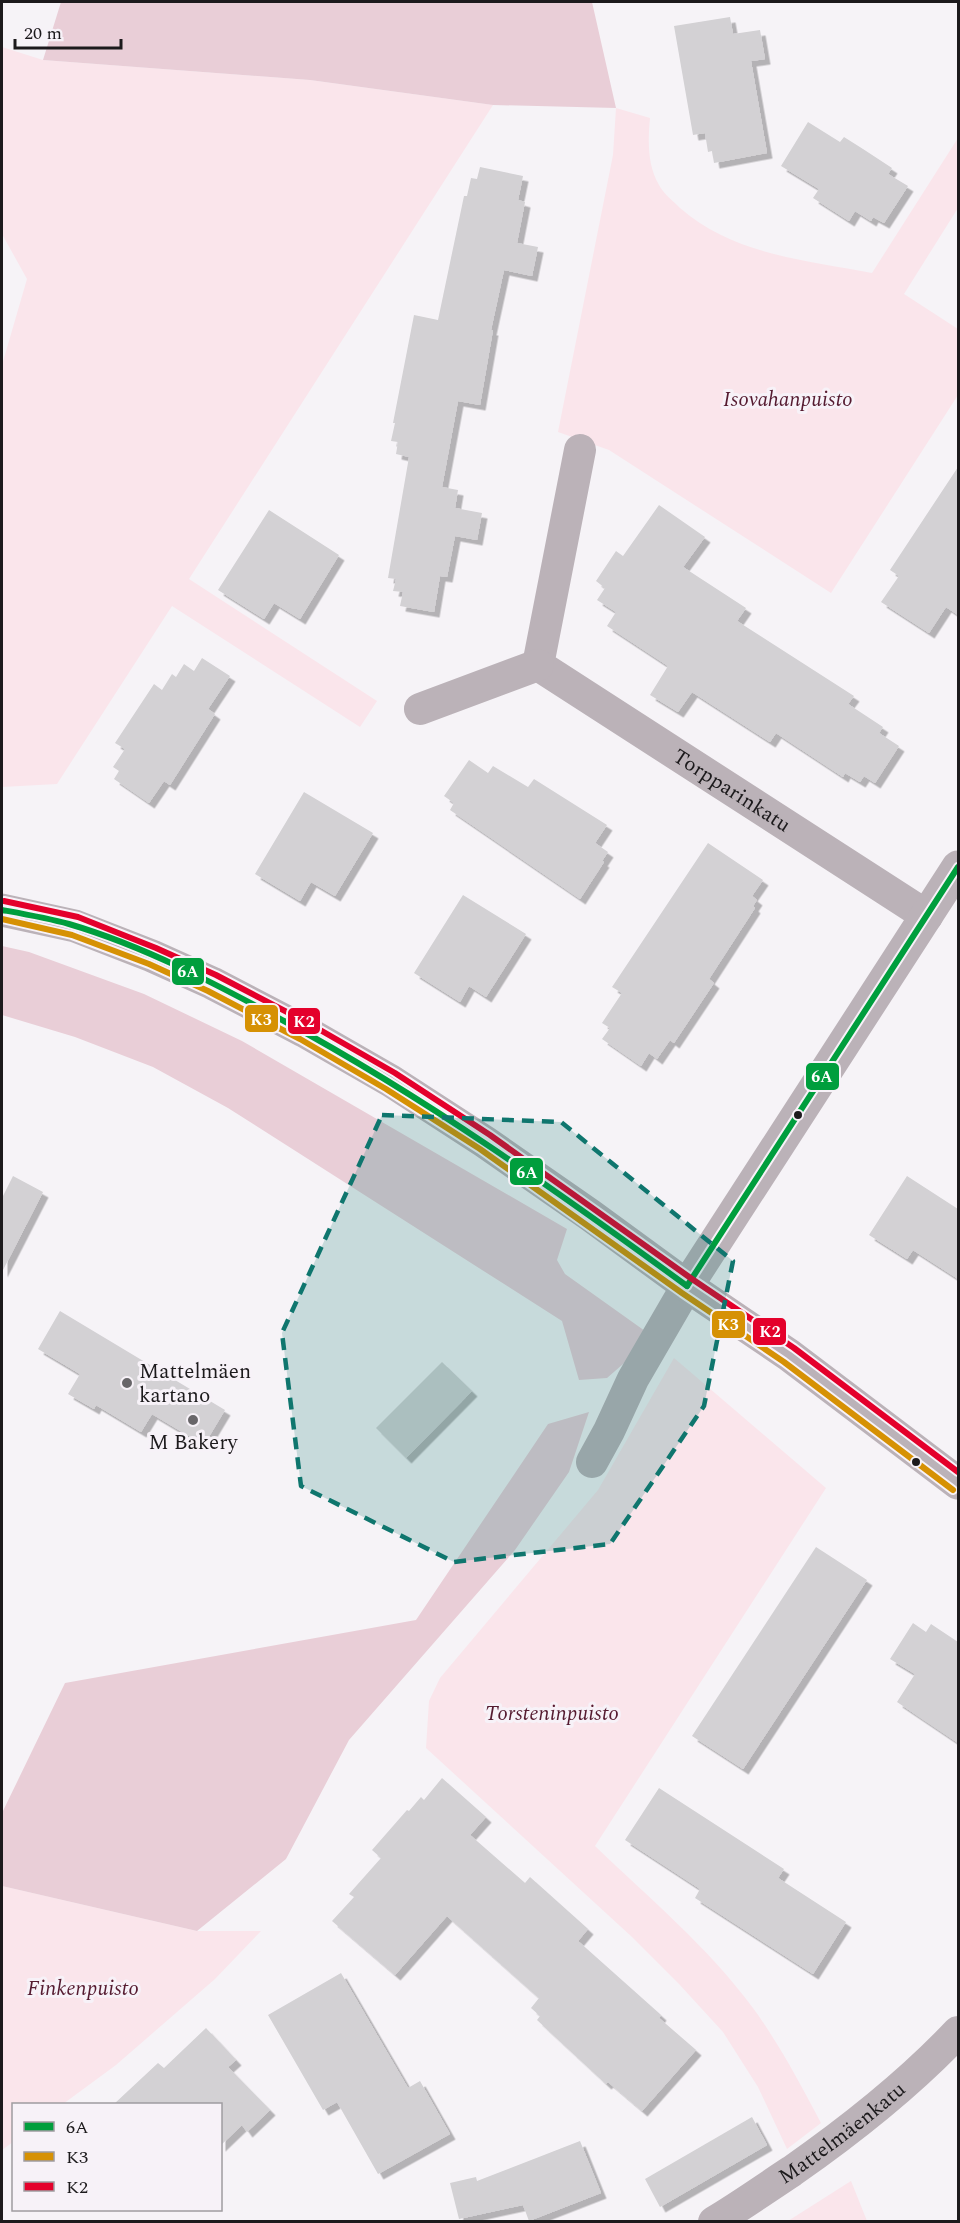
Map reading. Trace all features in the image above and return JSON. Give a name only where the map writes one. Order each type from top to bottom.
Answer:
[{"type":"street","points":[[420,709],[538,665],[580,450]]},
{"type":"street","name":"Torpparinkatu","points":[[538,665],[927,916]]},
{"type":"street","points":[[592,1462],[633,1379],[687,1286],[958,867]]},
{"type":"street","points":[[2,910],[75,926],[152,956],[212,983],[304,1031],[391,1081],[485,1142],[591,1215],[687,1286],[789,1355],[958,1483]]},
{"type":"street","name":"Mattelmäenkatu","points":[[714,2222],[741,2206],[879,2107],[926,2067],[958,2032]]},
{"type":"highlighted area","points":[[382,1115],[561,1122],[733,1261],[704,1406],[610,1544],[454,1562],[301,1486],[282,1333]]},
{"type":"green space","points":[[2,47],[43,60],[310,80],[493,105],[189,579],[377,701],[360,727],[172,606],[57,784],[2,787],[2,365],[27,279],[2,234]]},
{"type":"green space","name":"Isovahanpuisto","points":[[616,108],[650,118],[649,152],[655,177],[668,197],[701,224],[747,246],[771,253],[872,273],[958,138],[958,208],[904,294],[958,329],[958,395],[831,593],[609,450],[558,432],[613,155]]},
{"type":"green space","name":"Torsteninpuisto","points":[[674,1358],[826,1488],[595,1846],[717,1964],[753,2008],[772,2036],[821,2123],[787,2149],[758,2087],[723,2032],[632,1937],[426,1748],[429,1701],[440,1678],[598,1490]]},
{"type":"green space","name":"Finkenpuisto","points":[[2,1886],[197,1931],[261,1931],[215,1979],[116,2065],[64,2103],[12,2103],[12,2143],[2,2150]]},
{"type":"green space","points":[[851,2181],[867,2221],[788,2221]]},
{"type":"shaded area","points":[[61,2],[592,2],[616,108],[493,105],[310,80],[43,60]]},
{"type":"shaded area","points":[[2,946],[29,952],[144,994],[242,1041],[567,1229],[557,1260],[565,1274],[645,1331],[630,1358],[607,1378],[579,1380],[562,1321],[228,1108],[153,1067],[75,1037],[2,1015]]},
{"type":"shaded area","points":[[589,1412],[569,1472],[515,1550],[349,1740],[286,1859],[197,1931],[2,1886],[2,1813],[65,1683],[416,1620],[548,1424]]},
{"type":"building","points":[[730,17],[733,34],[760,30],[765,59],[751,61],[767,153],[714,163],[712,151],[708,152],[705,133],[693,135],[674,26]]},
{"type":"building","points":[[808,122],[840,142],[844,137],[863,149],[892,168],[888,174],[908,186],[884,223],[873,217],[871,221],[855,211],[849,221],[813,198],[819,189],[781,166]]},
{"type":"building","points":[[480,167],[523,176],[518,200],[525,202],[517,243],[538,247],[532,276],[504,270],[491,330],[493,330],[480,405],[458,401],[442,487],[458,490],[455,508],[482,513],[477,540],[455,536],[447,577],[440,576],[434,612],[400,606],[403,592],[393,591],[396,579],[388,578],[409,457],[396,454],[398,442],[391,441],[414,315],[438,320],[464,196],[467,196],[471,178],[477,179]]},
{"type":"building","points":[[958,467],[958,615],[946,607],[929,633],[881,602],[899,576],[890,570]]},
{"type":"building","points":[[659,505],[705,537],[683,567],[746,608],[737,621],[854,696],[848,704],[883,727],[879,733],[899,746],[875,783],[864,776],[860,782],[845,773],[843,777],[776,733],[770,742],[692,692],[678,712],[650,695],[668,666],[607,626],[616,612],[597,600],[605,588],[596,581],[616,551],[623,556]]},
{"type":"building","points":[[269,510],[339,555],[300,619],[274,603],[264,619],[218,590]]},
{"type":"building","points":[[202,658],[230,676],[208,709],[215,714],[170,785],[164,781],[149,803],[114,779],[119,771],[113,767],[125,749],[115,743],[154,684],[162,690],[172,674],[176,677],[184,664],[194,671]]},
{"type":"building","points":[[469,760],[488,773],[493,766],[528,787],[534,779],[607,825],[595,843],[608,852],[580,899],[450,810],[454,803],[444,796]]},
{"type":"building","points":[[304,792],[373,833],[335,896],[311,882],[300,901],[255,874]]},
{"type":"building","points":[[708,843],[763,880],[752,896],[757,900],[753,906],[755,908],[709,979],[714,983],[674,1043],[670,1040],[657,1059],[649,1053],[641,1066],[602,1039],[610,1028],[602,1023],[622,993],[612,987]]},
{"type":"building","points":[[463,895],[526,934],[486,997],[469,986],[460,1002],[414,973]]},
{"type":"building","points":[[13,1176],[43,1192],[2,1272],[2,1198]]},
{"type":"building","points":[[907,1176],[958,1209],[958,1279],[913,1250],[907,1259],[869,1235]]},
{"type":"building","name":"Mattelmäen kartano","points":[[60,1311],[225,1410],[204,1445],[152,1414],[141,1432],[96,1405],[94,1409],[68,1394],[80,1374],[38,1349]]},
{"type":"building","points":[[442,1362],[472,1391],[406,1458],[376,1428]]},
{"type":"building","points":[[816,1547],[867,1580],[743,1769],[692,1736]]},
{"type":"building","points":[[913,1623],[926,1632],[931,1624],[958,1642],[958,1743],[897,1702],[915,1674],[890,1659]]},
{"type":"building","points":[[442,1778],[486,1817],[470,1835],[525,1883],[530,1877],[588,1929],[578,1941],[661,2015],[659,2018],[696,2050],[642,2111],[608,2082],[606,2084],[537,2020],[540,2016],[531,2008],[539,1998],[447,1916],[395,1975],[332,1921],[354,1897],[349,1894],[381,1858],[372,1850],[407,1810],[409,1811],[421,1797],[424,1800]]},
{"type":"building","points":[[659,1788],[784,1869],[778,1878],[846,1922],[813,1974],[695,1898],[700,1889],[625,1840]]},
{"type":"building","points":[[341,1973],[408,2088],[420,2081],[450,2134],[378,2174],[337,2102],[323,2110],[268,2015]]},
{"type":"building","points":[[206,2028],[236,2060],[228,2067],[270,2110],[247,2132],[242,2125],[222,2144],[222,2103],[115,2103],[158,2063],[164,2068]]},
{"type":"building","points":[[752,2117],[767,2145],[660,2207],[645,2179]]},
{"type":"building","points":[[580,2141],[601,2193],[529,2221],[523,2205],[459,2219],[450,2183],[476,2177],[477,2181]]},
{"type":"transit line","name":"6A","points":[[687,1286],[958,867]]},
{"type":"transit line","name":"K2","points":[[4,901],[78,917],[156,948],[216,975],[308,1023],[395,1073],[490,1135],[692,1279],[794,1348],[958,1472]]},
{"type":"transit line","name":"6A","points":[[2,910],[69,924],[125,943],[206,980],[284,1021],[440,1114],[589,1215],[687,1286]]},
{"type":"transit line","name":"K3","points":[[2,919],[72,935],[149,964],[208,991],[300,1039],[386,1089],[480,1149],[682,1293],[784,1362],[953,1490]]},
{"type":"place","name":"Mattelmäen kartano","points":[[127,1383]]},
{"type":"place","name":"M Bakery","points":[[193,1420]]}]
